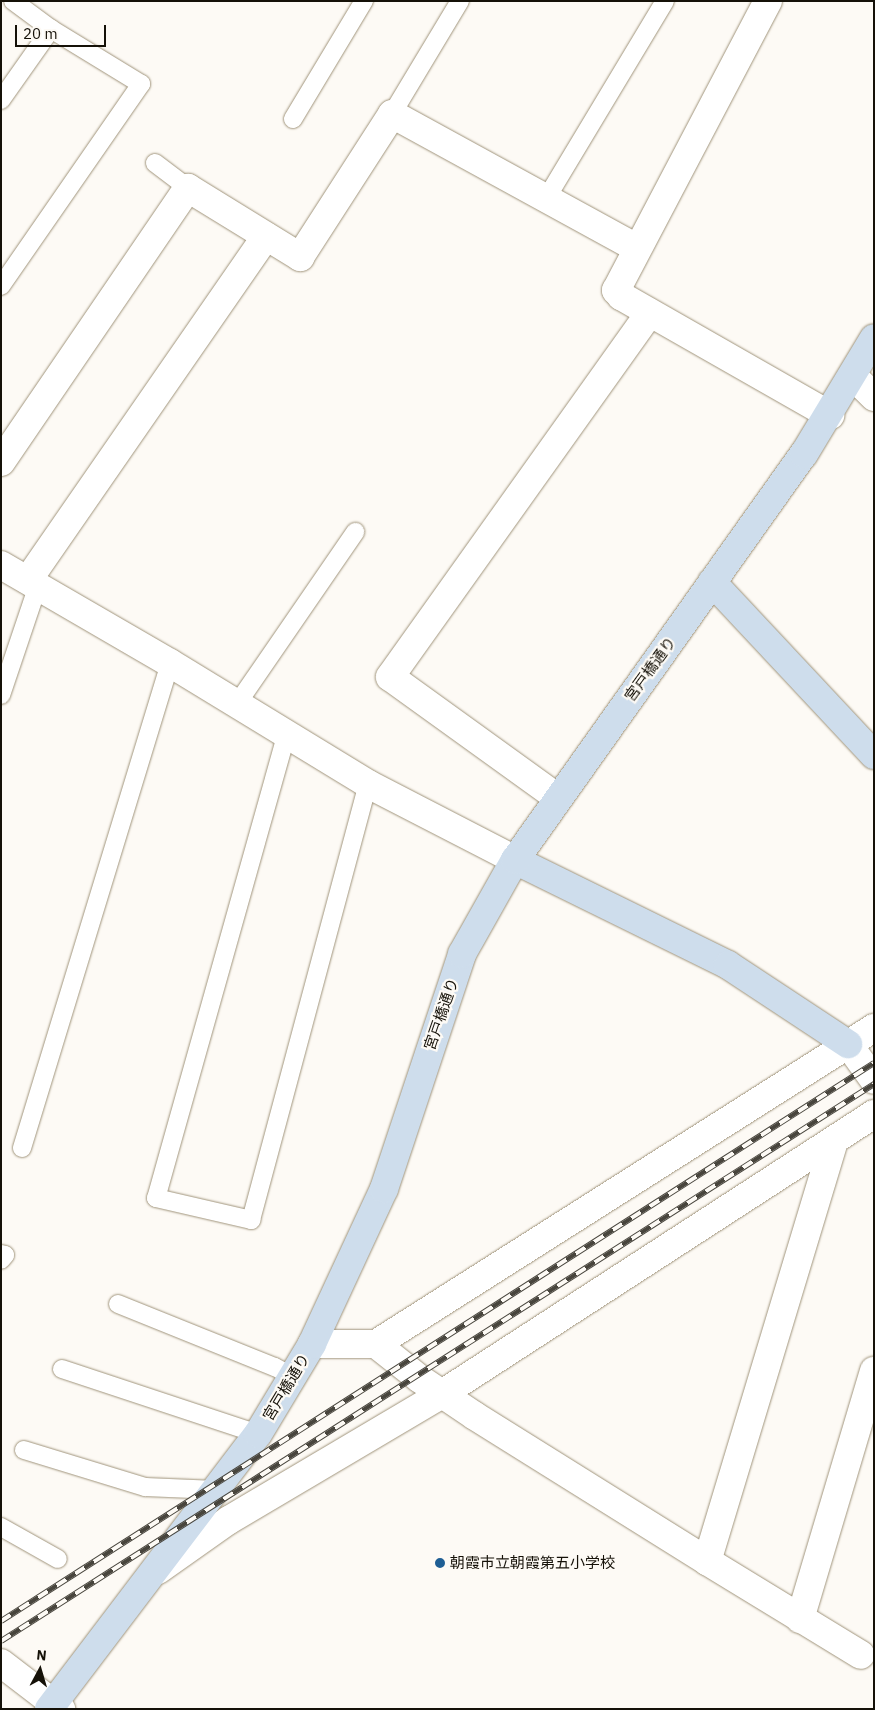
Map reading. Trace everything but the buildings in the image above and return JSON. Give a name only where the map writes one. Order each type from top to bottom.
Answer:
[{"type":"street","points":[[768,1],[616,290],[650,313],[830,414]]},
{"type":"street","points":[[1,462],[188,188],[300,256],[392,114],[637,248]]},
{"type":"street","points":[[33,583],[266,236]]},
{"type":"street","points":[[558,798],[390,677],[650,313]]},
{"type":"street","name":"宮戸橋通り","points":[[54,1707],[258,1434],[291,1376],[312,1344],[384,1189],[462,954],[514,860],[830,414],[874,338]]},
{"type":"street","points":[[853,376],[874,397]]},
{"type":"street","points":[[1,565],[170,663],[286,736],[368,784],[514,860],[728,965],[848,1044],[874,1080]]},
{"type":"street","points":[[712,582],[874,755]]},
{"type":"street","points":[[312,1344],[376,1344],[874,1028]]},
{"type":"street","points":[[157,1570],[229,1520],[442,1394],[874,1114]]},
{"type":"street","points":[[707,1561],[834,1141]]},
{"type":"street","points":[[376,1344],[442,1394],[707,1561],[800,1619],[869,1654]]},
{"type":"street","points":[[800,1619],[874,1371]]},
{"type":"street","points":[[1,1663],[54,1707]]},
{"type":"lane","points":[[1,286],[141,84],[51,29],[13,1]]},
{"type":"lane","points":[[292,119],[364,1]]},
{"type":"lane","points":[[392,114],[460,1]]},
{"type":"lane","points":[[546,199],[665,1]]},
{"type":"lane","points":[[1,100],[51,29]]},
{"type":"lane","points":[[156,163],[188,188]]},
{"type":"lane","points":[[237,704],[355,532]]},
{"type":"lane","points":[[1,695],[33,583]]},
{"type":"lane","points":[[22,1148],[170,663]]},
{"type":"lane","points":[[286,736],[156,1198],[251,1220],[368,784]]},
{"type":"lane","points":[[1,1254],[5,1255],[1,1260]]},
{"type":"lane","points":[[118,1304],[276,1367],[291,1376]]},
{"type":"lane","points":[[62,1369],[258,1434]]},
{"type":"lane","points":[[24,1450],[145,1488],[217,1490]]},
{"type":"lane","points":[[1,1528],[58,1558]]},
{"type":"railway","points":[[1,1621],[874,1063]]},
{"type":"railway","points":[[1,1641],[874,1084]]},
{"type":"place","name":"朝霞市立朝霞第五小学校","points":[[440,1563]]}]
